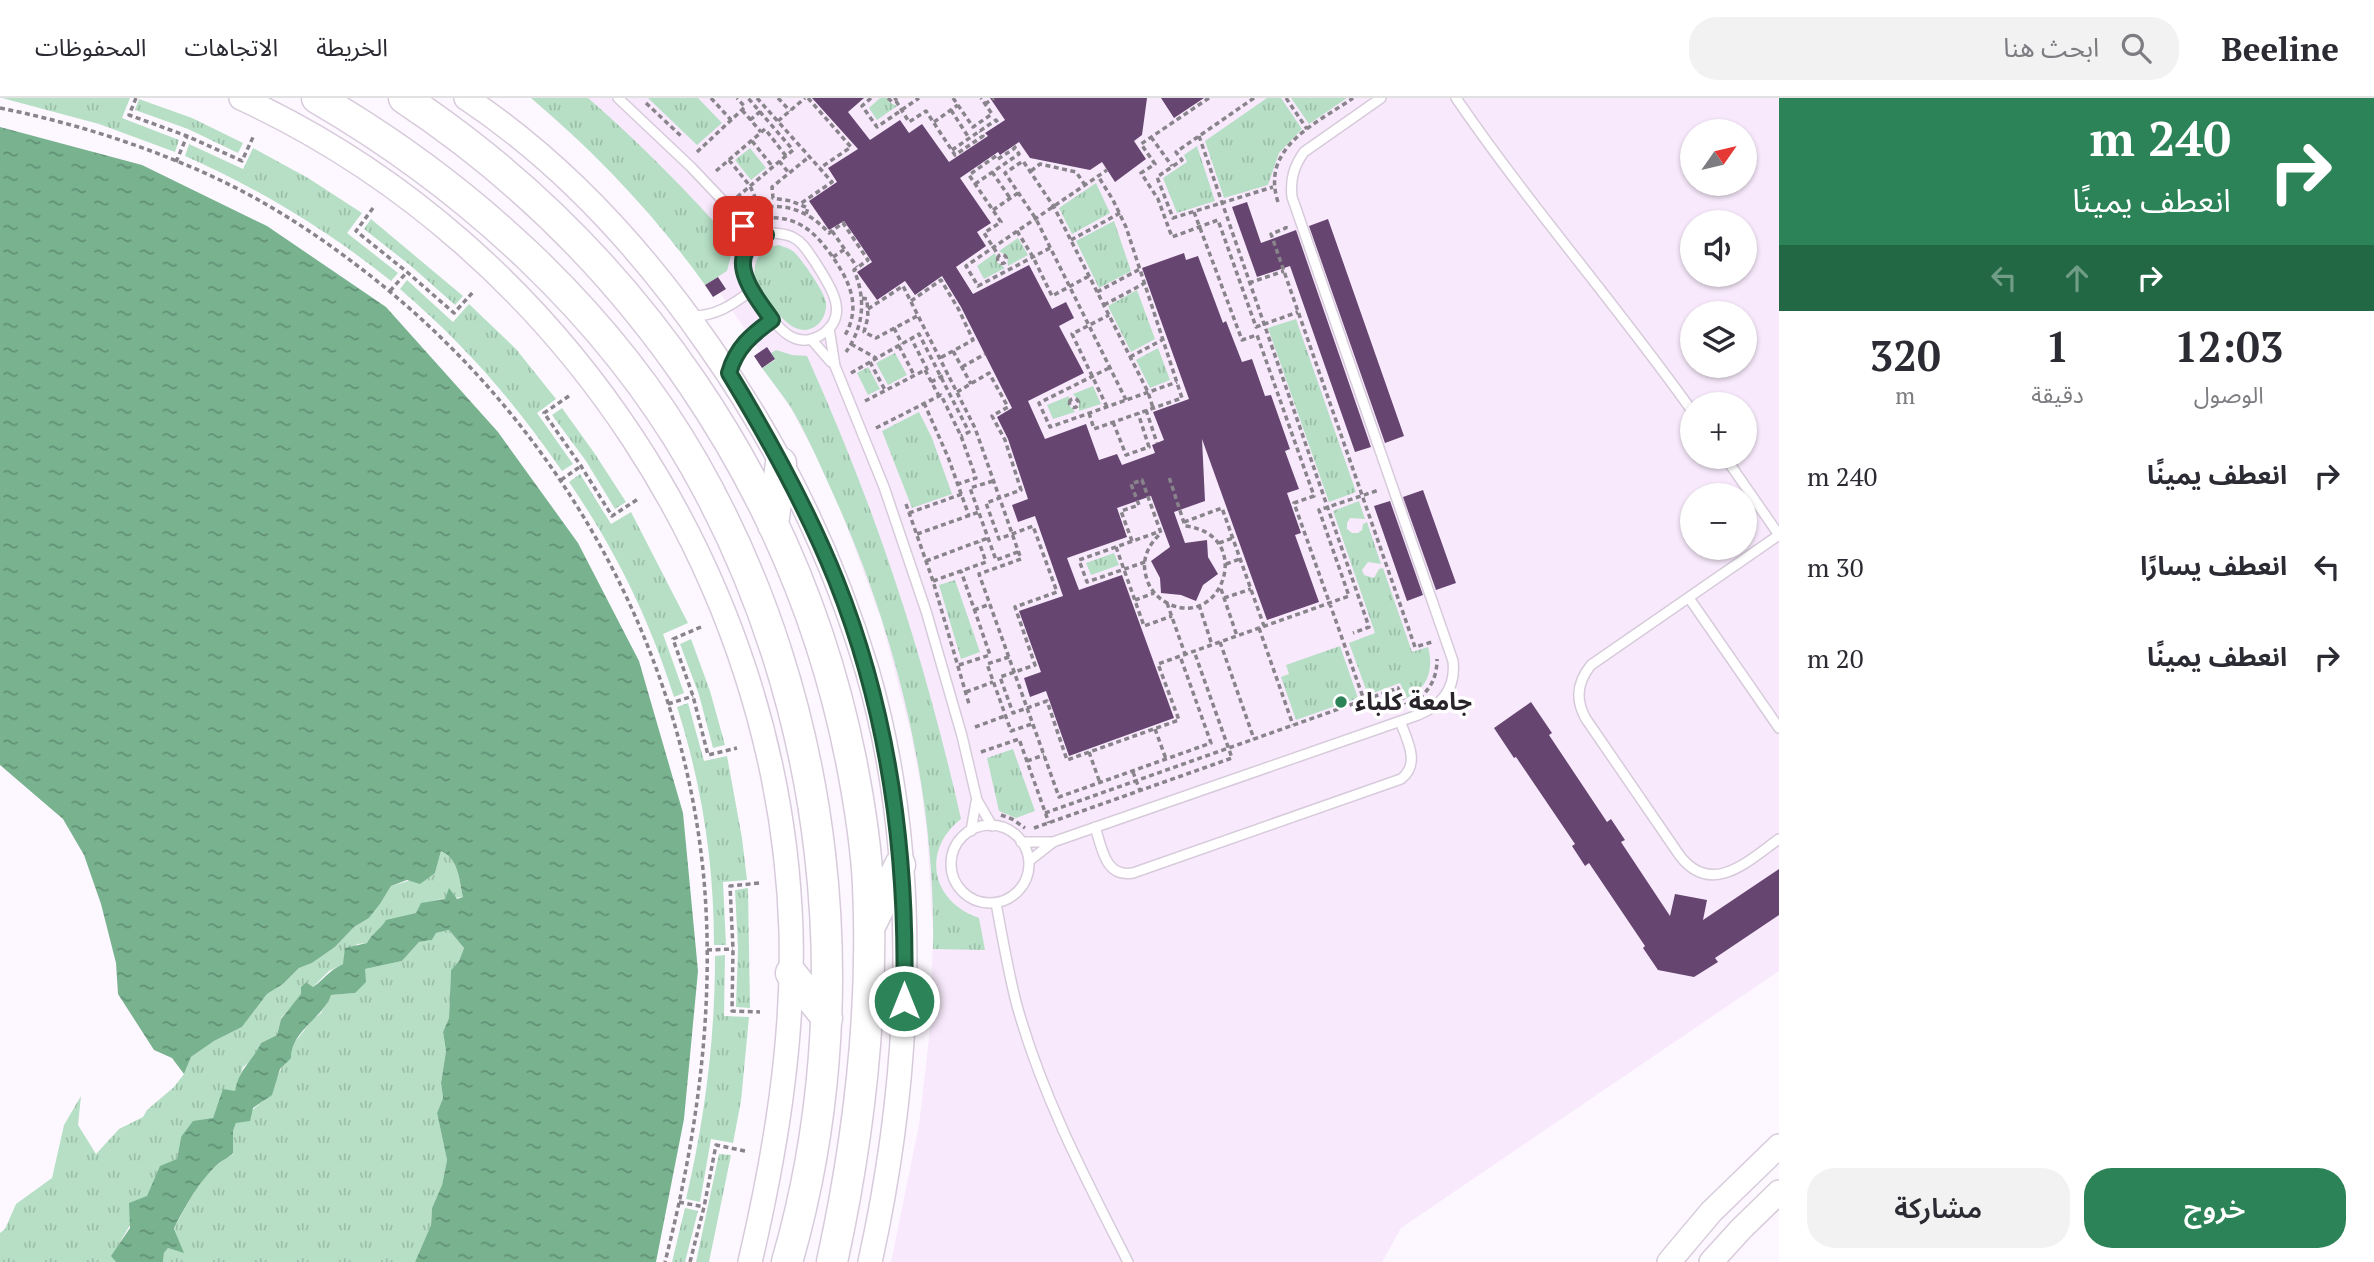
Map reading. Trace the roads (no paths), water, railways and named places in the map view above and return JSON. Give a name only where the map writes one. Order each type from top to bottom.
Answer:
[{"type":"highway","points":[[317,98],[429,172],[513,242],[547,275],[611,347],[669,425],[694,463],[747,574],[765,621],[794,719],[808,781],[821,869],[827,946],[823,1085],[807,1184],[787,1262]]},
{"type":"highway","points":[[404,98],[471,146],[548,212],[618,285],[681,365],[709,407],[773,524],[818,635],[845,732],[863,832],[868,883],[868,990],[861,1098],[845,1205],[832,1262]]},
{"type":"highway","points":[[773,524],[781,463]]},
{"type":"highway","points":[[869,929],[900,864]]},
{"type":"highway","points":[[791,973],[827,1018]]},
{"type":"highway","points":[[806,1262],[812,1219],[807,1184]]},
{"type":"street","points":[[241,98],[341,152],[376,175],[472,250],[518,295],[586,372],[634,438],[668,493],[703,559],[737,643],[751,688],[772,772],[789,891],[791,973],[785,1068],[750,1262]]},
{"type":"street","points":[[466,98],[519,138],[587,200],[625,239],[689,316],[729,373],[781,463],[836,580],[867,673],[889,768],[900,864],[905,981],[901,1063],[891,1156],[870,1262]]},
{"type":"street","points":[[1668,1262],[1711,1212],[1779,1146]]},
{"type":"street","points":[[1711,1262],[1779,1192]]},
{"type":"lane","points":[[618,98],[691,167],[740,220],[766,235]]},
{"type":"lane","points":[[1029,861],[1053,842],[1400,721],[1436,706],[1449,691],[1454,671],[1450,652],[1294,206],[1291,187],[1295,168],[1304,152],[1381,98]]},
{"type":"lane","points":[[1456,98],[1522,190],[1619,312],[1680,395]]},
{"type":"lane","points":[[740,220],[751,246]]},
{"type":"lane","points":[[829,328],[811,339],[791,337],[779,330],[751,291],[744,276],[746,252],[751,246],[766,235],[774,233],[795,238],[806,249],[836,300],[835,315],[829,328],[835,366],[884,487],[922,598],[955,711],[976,800],[992,825]]},
{"type":"lane","points":[[689,316],[705,316],[722,311],[751,291]]},
{"type":"lane","points":[[729,373],[734,357],[744,342],[772,320]]},
{"type":"lane","points":[[811,339],[835,366]]},
{"type":"lane","points":[[1733,469],[1779,535],[1591,665],[1582,679],[1578,695],[1582,712],[1680,856],[1692,868],[1707,875],[1724,874],[1739,867],[1779,839]]},
{"type":"lane","points":[[1689,598],[1779,728]]},
{"type":"lane","points":[[1095,827],[1108,863],[1115,872],[1133,873],[1160,864],[1401,779],[1409,771],[1412,761],[1400,721]]},
{"type":"lane","points":[[971,831],[976,800]]},
{"type":"lane","points":[[992,825],[1009,830],[1021,842],[1029,861],[1023,885],[1011,897],[996,903],[976,901],[968,896],[955,882],[952,872],[953,853],[957,844],[971,831],[992,825]]},
{"type":"lane","points":[[1021,842],[1053,842]]},
{"type":"lane","points":[[996,903],[1017,1003],[1045,1086],[1086,1180],[1128,1262]]},
{"type":"water","points":[[0,127],[142,165],[267,226],[386,307],[498,432],[578,543],[639,661],[683,813],[698,971],[684,1119],[656,1262],[415,1262],[431,1225],[432,1208],[442,1185],[447,1160],[437,1113],[443,1098],[441,1083],[446,1051],[443,1032],[449,1018],[451,970],[459,961],[464,948],[449,930],[436,933],[432,940],[419,942],[402,961],[365,969],[366,982],[355,993],[331,995],[296,1040],[291,1058],[280,1069],[272,1095],[253,1108],[250,1121],[236,1123],[233,1131],[233,1153],[206,1177],[183,1212],[174,1229],[184,1253],[168,1248],[163,1262],[116,1262],[111,1256],[130,1228],[129,1203],[147,1196],[160,1166],[177,1159],[181,1137],[193,1121],[213,1118],[223,1089],[235,1091],[240,1076],[261,1043],[277,1035],[281,1019],[301,994],[301,987],[306,982],[313,987],[343,964],[345,948],[367,943],[386,920],[416,913],[421,903],[445,899],[449,888],[457,899],[463,897],[455,865],[441,851],[435,873],[420,884],[407,880],[391,886],[369,918],[354,927],[335,947],[312,963],[299,968],[283,984],[267,994],[242,1027],[214,1041],[191,1057],[184,1074],[172,1058],[154,1050],[118,994],[116,963],[101,904],[84,855],[63,819],[0,765]]},
{"type":"place","name":"جامعة كلباء","points":[[1341,702]]}]
